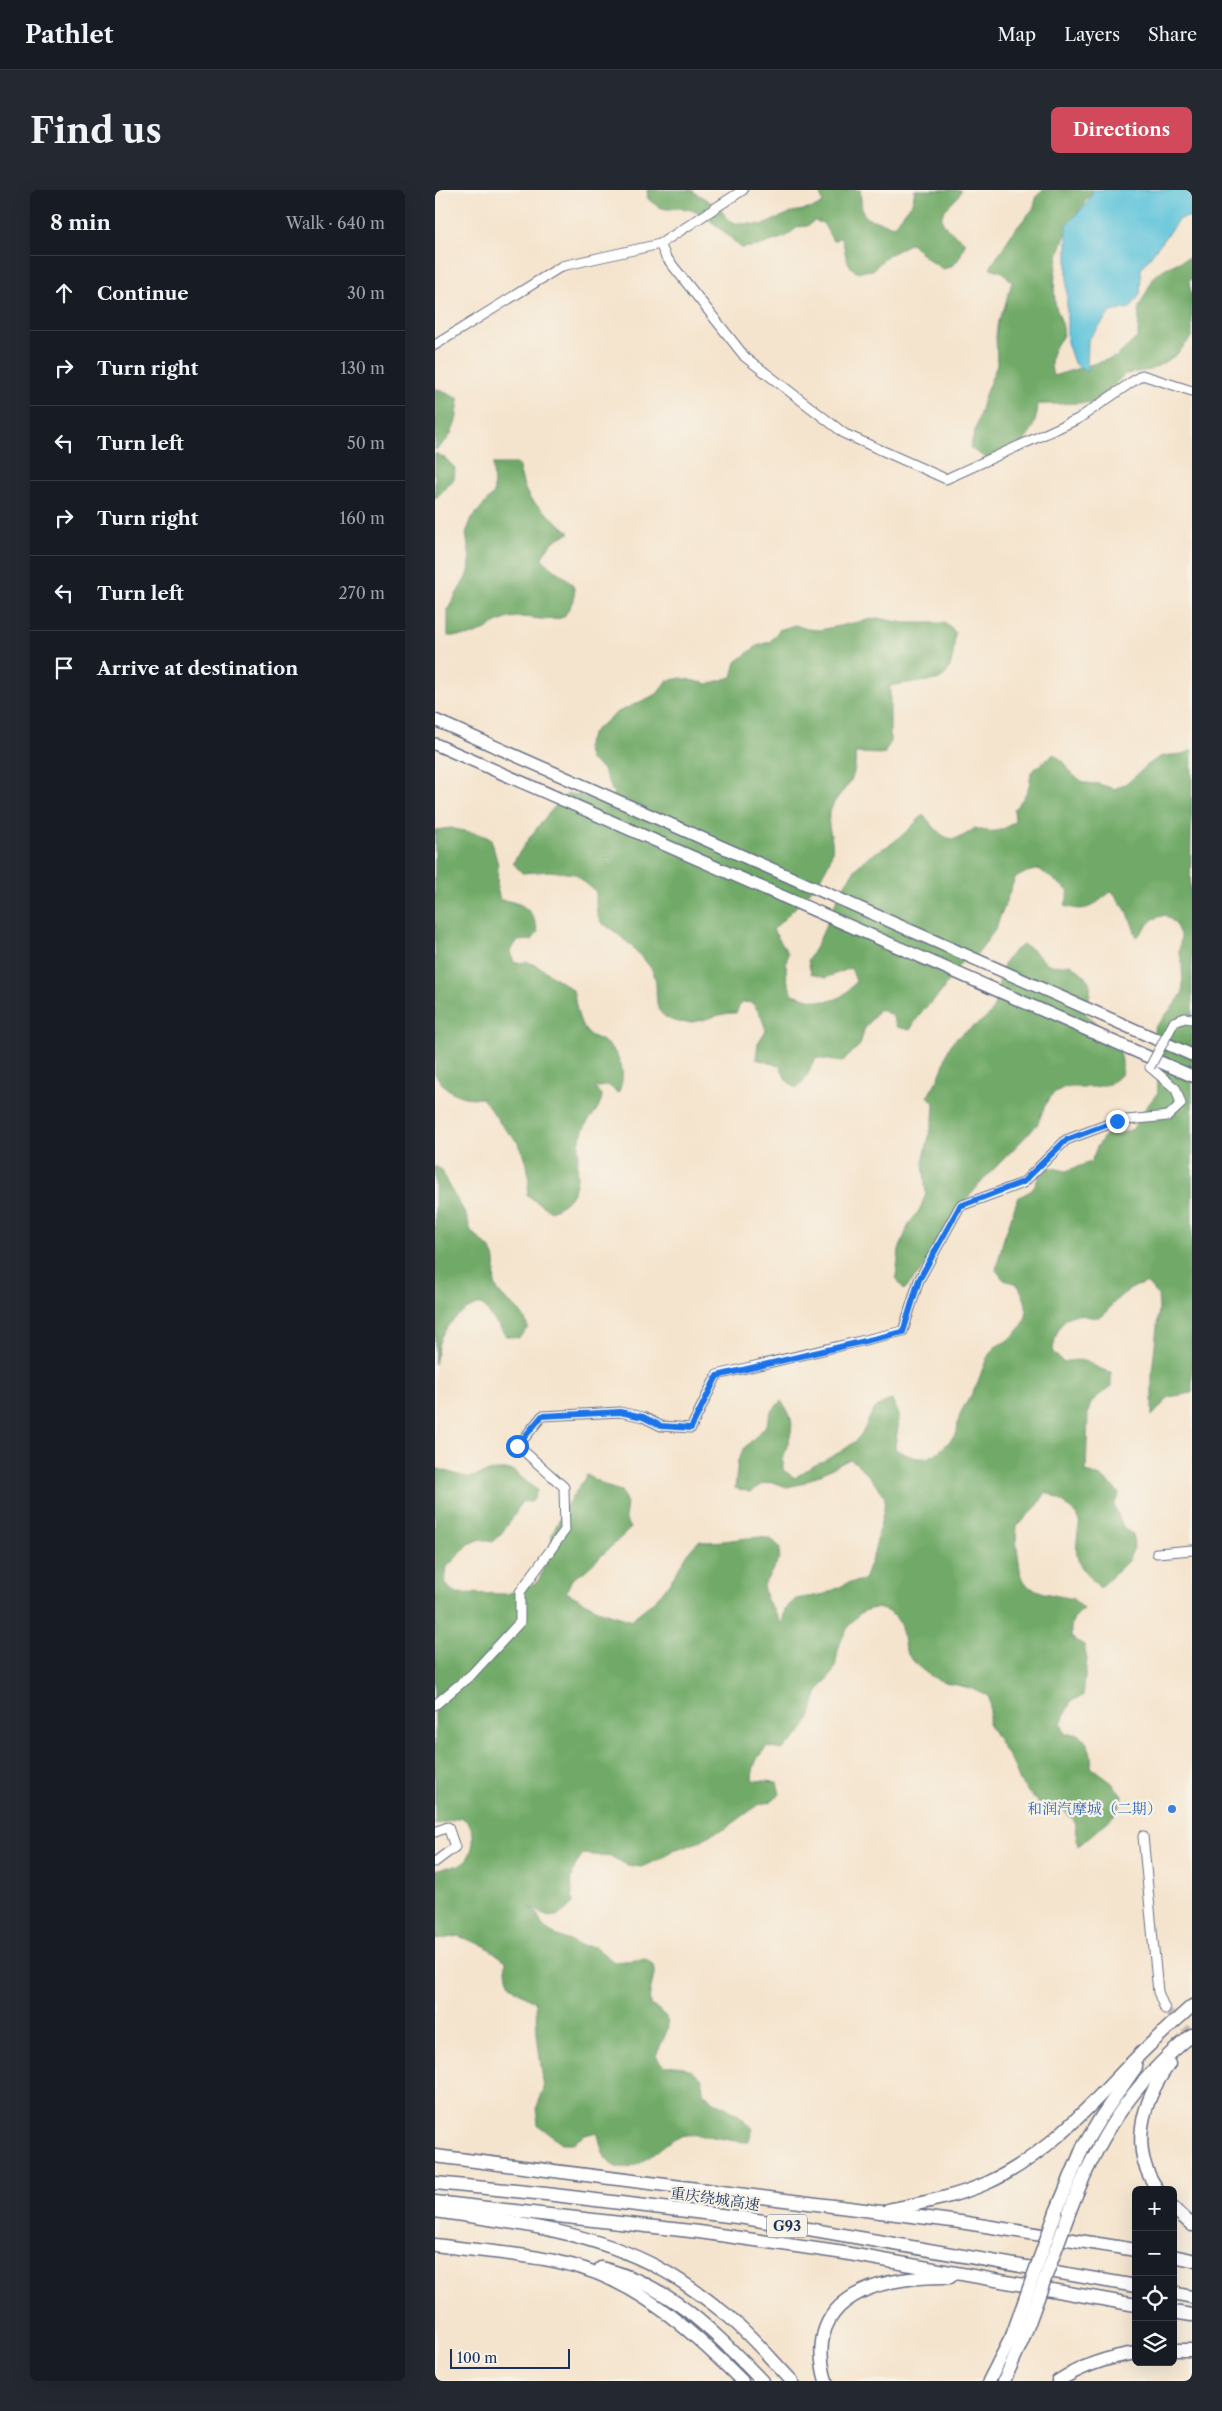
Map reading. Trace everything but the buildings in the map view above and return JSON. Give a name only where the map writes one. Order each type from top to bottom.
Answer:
[{"type":"highway","points":[[878,2212],[952,2197],[988,2183],[1018,2165],[1084,2114],[1157,2038],[1192,2006]]},
{"type":"highway","points":[[1003,2381],[1063,2213],[1083,2147],[1101,2117],[1157,2038]]},
{"type":"highway","points":[[1063,2213],[1121,2109],[1139,2084],[1188,2038]]},
{"type":"highway","points":[[1155,2186],[1150,2179],[1141,2153],[1140,2128],[1147,2104],[1157,2081],[1188,2038]]},
{"type":"highway","points":[[435,2156],[878,2212],[1132,2249]]},
{"type":"highway","name":"重庆绕城高速","points":[[435,2183],[546,2194],[745,2218],[1132,2285]]},
{"type":"highway","name":"G93","points":[[435,2202],[699,2232],[989,2277],[1132,2303]]},
{"type":"highway","points":[[435,2212],[504,2221],[568,2234],[641,2259],[661,2269],[729,2317],[792,2381]]},
{"type":"highway","points":[[1177,2212],[1192,2225]]},
{"type":"highway","points":[[435,2245],[594,2267],[622,2274],[661,2291],[685,2307],[707,2326],[762,2381]]},
{"type":"highway","points":[[1177,2257],[1192,2260]]},
{"type":"highway","points":[[563,2263],[613,2280],[650,2301],[708,2347],[742,2381]]},
{"type":"highway","points":[[825,2381],[820,2359],[825,2333],[832,2316],[845,2301],[859,2292],[883,2282],[899,2279],[940,2276],[989,2277]]},
{"type":"highway","points":[[1177,2294],[1192,2297]]},
{"type":"highway","points":[[1177,2313],[1192,2315]]},
{"type":"highway","points":[[989,2381],[1017,2338]]},
{"type":"highway","points":[[1177,2350],[1192,2350]]},
{"type":"highway","points":[[1058,2381],[1074,2371],[1096,2362],[1132,2354]]},
{"type":"main road","points":[[435,720],[1192,1055]]},
{"type":"main road","points":[[435,744],[1192,1076]]},
{"type":"street","points":[[435,345],[562,266],[660,244],[743,190]]},
{"type":"street","points":[[660,244],[666,257],[745,357],[845,434],[946,479],[1078,419],[1142,375],[1192,391]]},
{"type":"street","points":[[435,1705],[472,1674],[520,1622],[520,1592],[565,1530],[564,1487],[517,1446],[542,1416],[620,1412],[643,1417],[661,1426],[691,1428],[717,1376],[903,1332],[919,1280],[960,1206],[1023,1182],[1066,1140],[1117,1121],[1168,1116],[1181,1104],[1176,1089],[1150,1067],[1174,1022],[1185,1018],[1192,1019]]},
{"type":"street","points":[[1157,1553],[1192,1550]]},
{"type":"street","points":[[435,1832],[448,1827],[455,1846],[435,1862]]},
{"type":"street","points":[[1143,1836],[1159,1992],[1165,2009]]},
{"type":"green space","points":[[647,190],[691,190],[721,209],[726,218],[735,223],[763,225],[792,212],[814,208],[823,203],[819,190],[860,190],[862,210],[866,218],[894,226],[912,203],[915,190],[961,190],[959,196],[943,213],[942,218],[949,230],[965,243],[958,260],[948,268],[943,269],[925,257],[911,243],[887,256],[873,270],[856,272],[847,260],[841,237],[833,241],[823,223],[814,221],[807,226],[798,227],[785,237],[758,246],[741,248],[704,216],[691,210],[661,207],[648,199]]},
{"type":"green space","points":[[1042,190],[1094,190],[1069,228],[1058,255],[1054,285],[1055,302],[1063,330],[1052,356],[1053,376],[1116,357],[1138,337],[1139,307],[1154,277],[1164,269],[1192,256],[1192,279],[1189,281],[1192,298],[1192,337],[1176,355],[1163,363],[1150,370],[1125,374],[1096,403],[1038,404],[1031,432],[1026,439],[1013,451],[996,461],[984,457],[970,448],[985,395],[997,365],[996,335],[998,321],[1004,309],[1012,282],[1003,272],[990,268],[1013,232],[1033,209],[1037,196]]},
{"type":"green space","points":[[435,388],[458,398],[458,406],[454,428],[446,440],[435,450]]},
{"type":"green space","points":[[435,453],[445,458],[455,468],[454,479],[435,499]]},
{"type":"green space","points":[[493,464],[518,464],[524,487],[530,499],[570,533],[553,542],[542,558],[549,566],[570,582],[574,594],[564,617],[550,620],[524,617],[510,618],[475,634],[448,636],[448,609],[469,572],[470,559],[466,533],[472,518],[494,493]]},
{"type":"green space","points":[[877,618],[904,623],[945,623],[955,632],[950,666],[946,674],[939,679],[890,686],[890,743],[884,754],[855,753],[855,765],[851,781],[833,804],[830,812],[829,822],[833,848],[829,863],[816,884],[773,930],[788,953],[786,974],[793,994],[812,1000],[828,1001],[842,996],[856,981],[851,968],[825,978],[811,974],[808,960],[841,892],[854,871],[867,858],[900,838],[923,815],[941,834],[952,839],[958,838],[975,828],[997,831],[1015,821],[1014,809],[1027,792],[1031,772],[1054,754],[1065,763],[1071,774],[1085,783],[1099,784],[1114,789],[1127,783],[1158,758],[1184,754],[1192,750],[1190,916],[1192,917],[1192,1393],[1169,1397],[1152,1416],[1152,1372],[1159,1309],[1158,1295],[1146,1283],[1131,1289],[1100,1316],[1073,1315],[1063,1322],[1057,1333],[1053,1352],[1063,1362],[1084,1361],[1111,1372],[1111,1386],[1091,1402],[1088,1413],[1086,1472],[1105,1480],[1119,1494],[1114,1505],[1123,1527],[1133,1534],[1134,1548],[1128,1561],[1100,1588],[1080,1565],[1077,1543],[1080,1520],[1061,1501],[1046,1492],[1038,1505],[1017,1526],[1016,1539],[1021,1577],[1029,1587],[1044,1593],[1073,1599],[1084,1609],[1073,1621],[1071,1632],[1071,1637],[1084,1645],[1087,1659],[1083,1696],[1071,1701],[1061,1723],[1065,1734],[1079,1734],[1083,1738],[1088,1745],[1091,1767],[1112,1783],[1122,1795],[1119,1807],[1114,1815],[1081,1844],[1078,1846],[1074,1820],[1063,1810],[1051,1810],[1037,1802],[1020,1782],[1015,1768],[988,1723],[990,1710],[989,1696],[970,1688],[943,1681],[926,1673],[907,1653],[897,1619],[883,1610],[874,1608],[866,1610],[859,1615],[847,1629],[839,1647],[834,1670],[817,1694],[810,1718],[804,1729],[781,1750],[767,1747],[756,1762],[752,1780],[777,1782],[780,1794],[770,1802],[758,1805],[725,1829],[711,1834],[699,1842],[673,1850],[662,1858],[641,1867],[627,1865],[612,1857],[583,1854],[573,1872],[573,1903],[567,1909],[557,1916],[552,1916],[529,1907],[537,1913],[542,1925],[551,1933],[579,1945],[595,1947],[614,1962],[646,1959],[655,1967],[650,2005],[665,2015],[668,2027],[656,2056],[665,2066],[681,2066],[694,2072],[702,2079],[703,2093],[736,2113],[753,2129],[748,2142],[696,2135],[680,2136],[635,2165],[626,2168],[617,2167],[606,2158],[597,2132],[585,2135],[573,2143],[562,2143],[538,2125],[536,2109],[544,2089],[537,2034],[536,2003],[517,1991],[510,1984],[507,1978],[506,1961],[485,1946],[458,1936],[435,1940],[435,1870],[463,1863],[470,1854],[473,1836],[469,1825],[461,1817],[435,1825],[435,1468],[469,1478],[495,1470],[512,1470],[537,1490],[533,1501],[521,1502],[509,1524],[492,1542],[481,1539],[469,1544],[447,1567],[445,1583],[454,1593],[507,1594],[538,1582],[551,1549],[552,1535],[564,1509],[587,1475],[608,1487],[621,1491],[627,1503],[625,1518],[631,1528],[585,1571],[572,1579],[566,1592],[603,1612],[630,1620],[659,1596],[687,1554],[699,1541],[717,1542],[756,1537],[771,1540],[780,1547],[779,1559],[763,1586],[766,1598],[782,1624],[785,1609],[796,1599],[825,1594],[848,1583],[864,1580],[874,1553],[885,1497],[864,1471],[850,1459],[801,1484],[787,1487],[772,1482],[762,1484],[750,1492],[735,1488],[738,1460],[744,1448],[765,1427],[771,1412],[781,1401],[788,1411],[792,1428],[783,1460],[783,1470],[795,1478],[848,1447],[861,1435],[877,1407],[892,1400],[898,1413],[895,1449],[923,1458],[930,1457],[943,1448],[957,1433],[960,1413],[975,1388],[989,1354],[995,1347],[1013,1336],[1024,1323],[1026,1308],[1022,1293],[1017,1284],[1004,1280],[996,1270],[1003,1241],[1018,1198],[1032,1190],[1039,1177],[1049,1167],[1066,1171],[1091,1162],[1097,1147],[1106,1134],[1119,1134],[1133,1129],[1139,1117],[1158,1092],[1154,1028],[1183,992],[1182,963],[1179,951],[1181,937],[1175,923],[1165,915],[1153,919],[1137,937],[1128,913],[1112,891],[1096,904],[1086,908],[1080,909],[1065,906],[1069,891],[1039,869],[1015,878],[995,930],[976,955],[962,961],[939,995],[922,1011],[910,1030],[897,1027],[892,1015],[879,1009],[864,1030],[860,1045],[842,1062],[816,1058],[806,1077],[796,1088],[786,1080],[780,1066],[756,1059],[758,1043],[766,1030],[761,1016],[753,1003],[741,1002],[736,1013],[728,1013],[695,1022],[686,1023],[669,1019],[659,1010],[655,978],[650,967],[629,944],[599,919],[596,907],[596,892],[575,874],[550,871],[522,873],[513,863],[538,826],[568,794],[581,795],[609,805],[614,794],[602,768],[590,760],[586,747],[593,732],[618,712],[657,694],[667,681],[681,678],[708,684],[732,677],[736,662],[757,646],[771,641],[779,630],[795,625],[807,629],[820,630]]},
{"type":"green space","points":[[451,828],[476,833],[491,839],[498,865],[497,888],[500,900],[515,903],[526,908],[536,924],[538,932],[532,940],[517,941],[511,951],[514,963],[528,962],[541,968],[573,990],[582,1026],[590,1035],[610,1047],[621,1065],[622,1079],[618,1093],[608,1085],[595,1088],[602,1096],[601,1101],[583,1130],[578,1154],[575,1188],[571,1197],[563,1205],[550,1211],[527,1195],[529,1175],[521,1149],[485,1101],[482,1098],[455,1094],[444,1086],[435,1074],[435,830]]},
{"type":"green space","points":[[1023,945],[1048,963],[1060,966],[1070,964],[1088,980],[1090,990],[1085,1013],[1107,1033],[1118,1048],[1122,1065],[1121,1075],[1109,1084],[1095,1087],[1065,1087],[1055,1092],[1047,1101],[1037,1125],[967,1199],[923,1269],[904,1290],[896,1277],[899,1250],[909,1224],[920,1209],[926,1194],[923,1162],[933,1119],[934,1103],[928,1096],[940,1075],[952,1043],[956,1038],[981,1022],[991,1013],[1004,965],[1014,951]]},
{"type":"green space","points":[[435,1166],[442,1170],[447,1183],[467,1218],[470,1229],[493,1254],[495,1258],[495,1282],[498,1291],[519,1311],[526,1321],[528,1328],[519,1338],[506,1336],[482,1304],[469,1308],[451,1322],[443,1334],[439,1343],[435,1364]]},
{"type":"water","points":[[1093,190],[1192,190],[1192,216],[1179,219],[1141,269],[1140,294],[1130,308],[1111,312],[1088,340],[1087,372],[1074,363],[1067,342],[1067,225],[1088,202]]},
{"type":"tunnel","points":[[1165,2009],[1192,2035]]},
{"type":"place","name":"和润汽摩城（二期）","points":[[1172,1809]]},
{"type":"route","points":[[517,1446],[542,1416],[620,1412],[643,1417],[661,1426],[691,1428],[717,1376],[903,1332],[919,1280],[960,1206],[1023,1182],[1066,1140],[1117,1121]]}]
